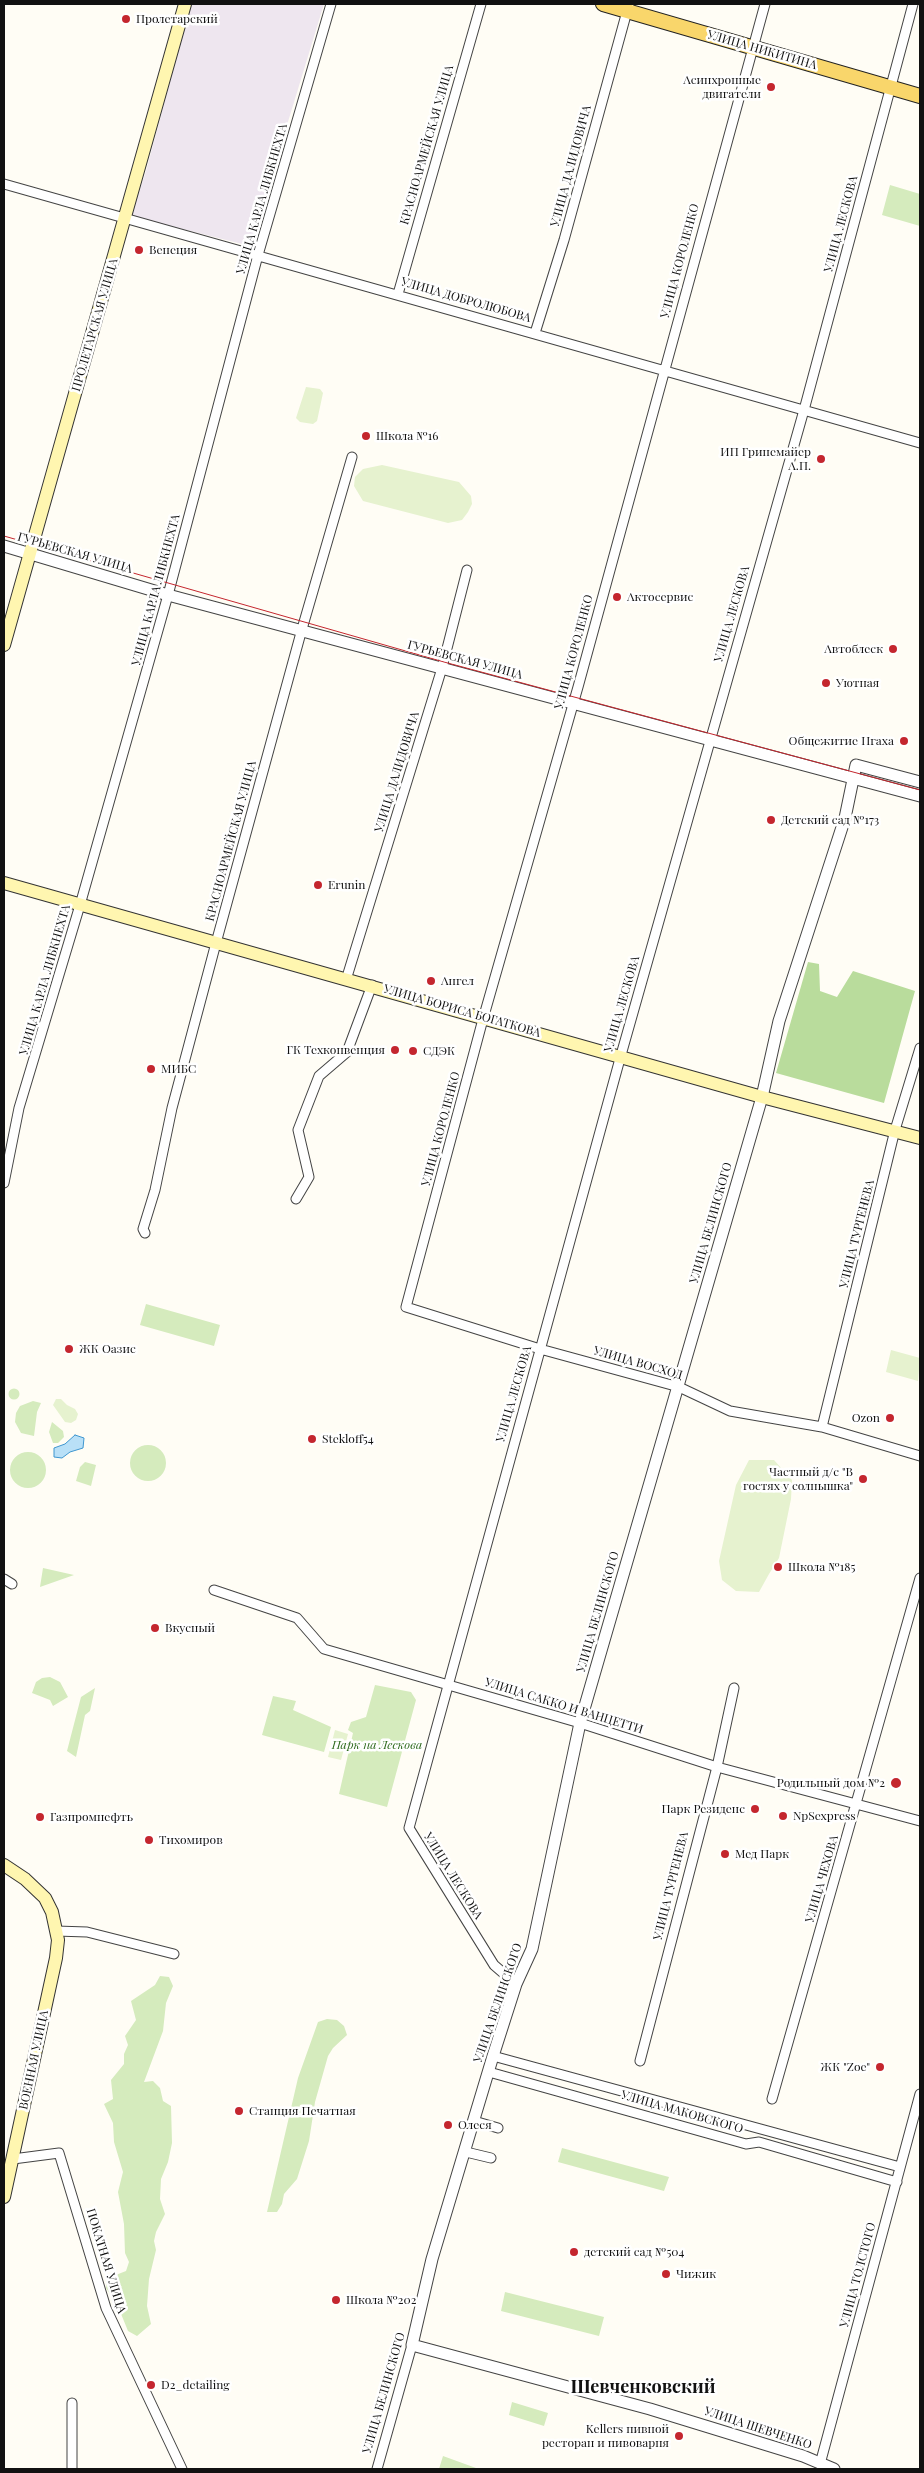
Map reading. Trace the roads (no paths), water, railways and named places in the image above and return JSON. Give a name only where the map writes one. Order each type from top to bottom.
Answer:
[{"type":"main road","name":"ПРОЛЕТАРСКАЯ УЛИЦА","points":[[4,645],[185,4]]},
{"type":"main road","name":"УЛИЦА НИКИТИНА","points":[[603,4],[628,7],[752,48],[920,96]]},
{"type":"main road","name":"УЛИЦА БОРИСА БОГАТКОВА","points":[[4,884],[372,986],[483,1019],[621,1055],[762,1097],[920,1138]]},
{"type":"main road","points":[[4,1865],[25,1879],[45,1898],[52,1912],[56,1927]]},
{"type":"main road","name":"ВОЕННАЯ УЛИЦА","points":[[4,2197],[56,1958],[56,1927]]},
{"type":"street","name":"УЛИЦА КАРЛА ЛИБКНЕХТА","points":[[4,1183],[19,1108],[80,904],[168,595],[258,255],[331,4]]},
{"type":"street","name":"КРАСНОАРМЕЙСКАЯ УЛИЦА","points":[[398,294],[481,4]]},
{"type":"street","name":"УЛИЦА КОРОЛЕНКО","points":[[406,1307],[483,1019],[573,703],[765,4]]},
{"type":"street","name":"УЛИЦА ЛЕСКОВА","points":[[516,1984],[494,1965],[409,1828],[621,1055],[804,410],[913,4]]},
{"type":"street","name":"УЛИЦА ДАЛИДОВИЧА","points":[[535,333],[564,240],[628,7]]},
{"type":"street","name":"УЛИЦА ДОБРОЛЮБОВА","points":[[4,184],[920,443]]},
{"type":"street","name":"КРАСНОАРМЕЙСКАЯ УЛИЦА","points":[[145,1233],[143,1229],[155,1190],[170,1117],[216,944],[302,629],[352,457]]},
{"type":"street","name":"ГУРЬЕВСКАЯ УЛИЦА","points":[[4,546],[168,595],[710,738],[920,796]]},
{"type":"street","name":"УЛИЦА ДАЛИДОВИЧА","points":[[346,980],[442,668],[467,570]]},
{"type":"street","name":"УЛИЦА БЕЛИНСКОГО","points":[[377,2469],[412,2346],[432,2259],[516,1984],[532,1949],[580,1724],[762,1097],[779,1022],[845,818],[856,765],[920,782]]},
{"type":"street","points":[[296,1199],[309,1177],[298,1130],[319,1076],[347,1052],[372,986]]},
{"type":"street","name":"УЛИЦА ТУРГЕНЕВА","points":[[822,1427],[895,1130],[920,1048]]},
{"type":"street","name":"УЛИЦА ВОСХОД","points":[[406,1307],[540,1349],[679,1386],[730,1411],[822,1427],[920,1456]]},
{"type":"street","name":"УЛИЦА ЧЕХОВА","points":[[772,2099],[857,1806],[920,1578]]},
{"type":"street","name":"УЛИЦА САККО И ВАНЦЕТТИ","points":[[214,1590],[297,1618],[324,1649],[580,1724],[717,1767],[857,1806],[920,1821]]},
{"type":"street","name":"УЛИЦА ТУРГЕНЕВА","points":[[640,2061],[717,1767],[734,1688]]},
{"type":"street","points":[[56,1927],[87,1932],[174,1954]]},
{"type":"street","points":[[494,2056],[900,2167]]},
{"type":"street","name":"УЛИЦА МАКОВСКОГО","points":[[489,2072],[746,2144],[759,2142],[897,2182]]},
{"type":"street","name":"УЛИЦА ТОЛСТОГО","points":[[820,2464],[920,2094]]},
{"type":"street","points":[[474,2122],[498,2128]]},
{"type":"street","points":[[466,2152],[490,2158]]},
{"type":"street","name":"ПОКАТНАЯ УЛИЦА","points":[[13,2159],[59,2153],[106,2308],[182,2469]]},
{"type":"street","name":"УЛИЦА ШЕВЧЕНКО","points":[[412,2346],[650,2409],[834,2469]]},
{"type":"street","points":[[72,2403],[72,2469]]},
{"type":"water","points":[[75,1435],[84,1438],[83,1448],[70,1452],[62,1458],[54,1457],[54,1448],[65,1444]]},
{"type":"tram line","points":[[4,536],[444,662],[920,790]]},
{"type":"place","name":"Пролетарский","points":[[126,19]]},
{"type":"place","name":"Асинхронные двигатели","points":[[771,87]]},
{"type":"place","name":"Венеция","points":[[139,250]]},
{"type":"place","name":"Школа №16","points":[[366,436]]},
{"type":"place","name":"ИП Гринемайер А.П.","points":[[821,459]]},
{"type":"place","name":"Актосервис","points":[[617,597]]},
{"type":"place","name":"Автоблеск","points":[[893,649]]},
{"type":"place","name":"Уютная","points":[[826,683]]},
{"type":"place","name":"Общежитие Нгаха","points":[[904,741]]},
{"type":"place","name":"Детский сад №173","points":[[771,820]]},
{"type":"place","name":"Erunin","points":[[318,885]]},
{"type":"place","name":"Ангел","points":[[431,981]]},
{"type":"place","name":"ГК Техконвенция","points":[[395,1050]]},
{"type":"place","name":"СДЭК","points":[[413,1051]]},
{"type":"place","name":"МИБС","points":[[151,1069]]},
{"type":"place","name":"ЖК Оазис","points":[[69,1349]]},
{"type":"place","name":"Ozon","points":[[890,1418]]},
{"type":"place","name":"Stekloff54","points":[[312,1439]]},
{"type":"place","name":"Частный д/c \"В гостях у солнышка\"","points":[[863,1479]]},
{"type":"place","name":"Школа №185","points":[[778,1567]]},
{"type":"place","name":"Вкусный","points":[[155,1628]]},
{"type":"place","name":"Родильный дом №2","points":[[896,1783]]},
{"type":"place","name":"Парк Резиденс","points":[[755,1809]]},
{"type":"place","name":"NpSexpress","points":[[783,1816]]},
{"type":"place","name":"Газпромнефть","points":[[40,1817]]},
{"type":"place","name":"Тихомиров","points":[[149,1840]]},
{"type":"place","name":"Мед Парк","points":[[725,1854]]},
{"type":"place","name":"ЖК \"Zoe\"","points":[[880,2067]]},
{"type":"place","name":"Станция Печатная","points":[[239,2111]]},
{"type":"place","name":"Олеся","points":[[448,2125]]},
{"type":"place","name":"детский сад №504","points":[[574,2252]]},
{"type":"place","name":"Чижик","points":[[666,2274]]},
{"type":"place","name":"Школа №202","points":[[336,2300]]},
{"type":"place","name":"D2_detailing","points":[[151,2385]]},
{"type":"place","name":"Kellers пивной ресторан и пивоварня","points":[[679,2436]]},
{"type":"district","name":"Шевченковский","points":[[643,2387]]},
{"type":"park label","name":"Парк на Лескова","points":[[377,1745]]}]
